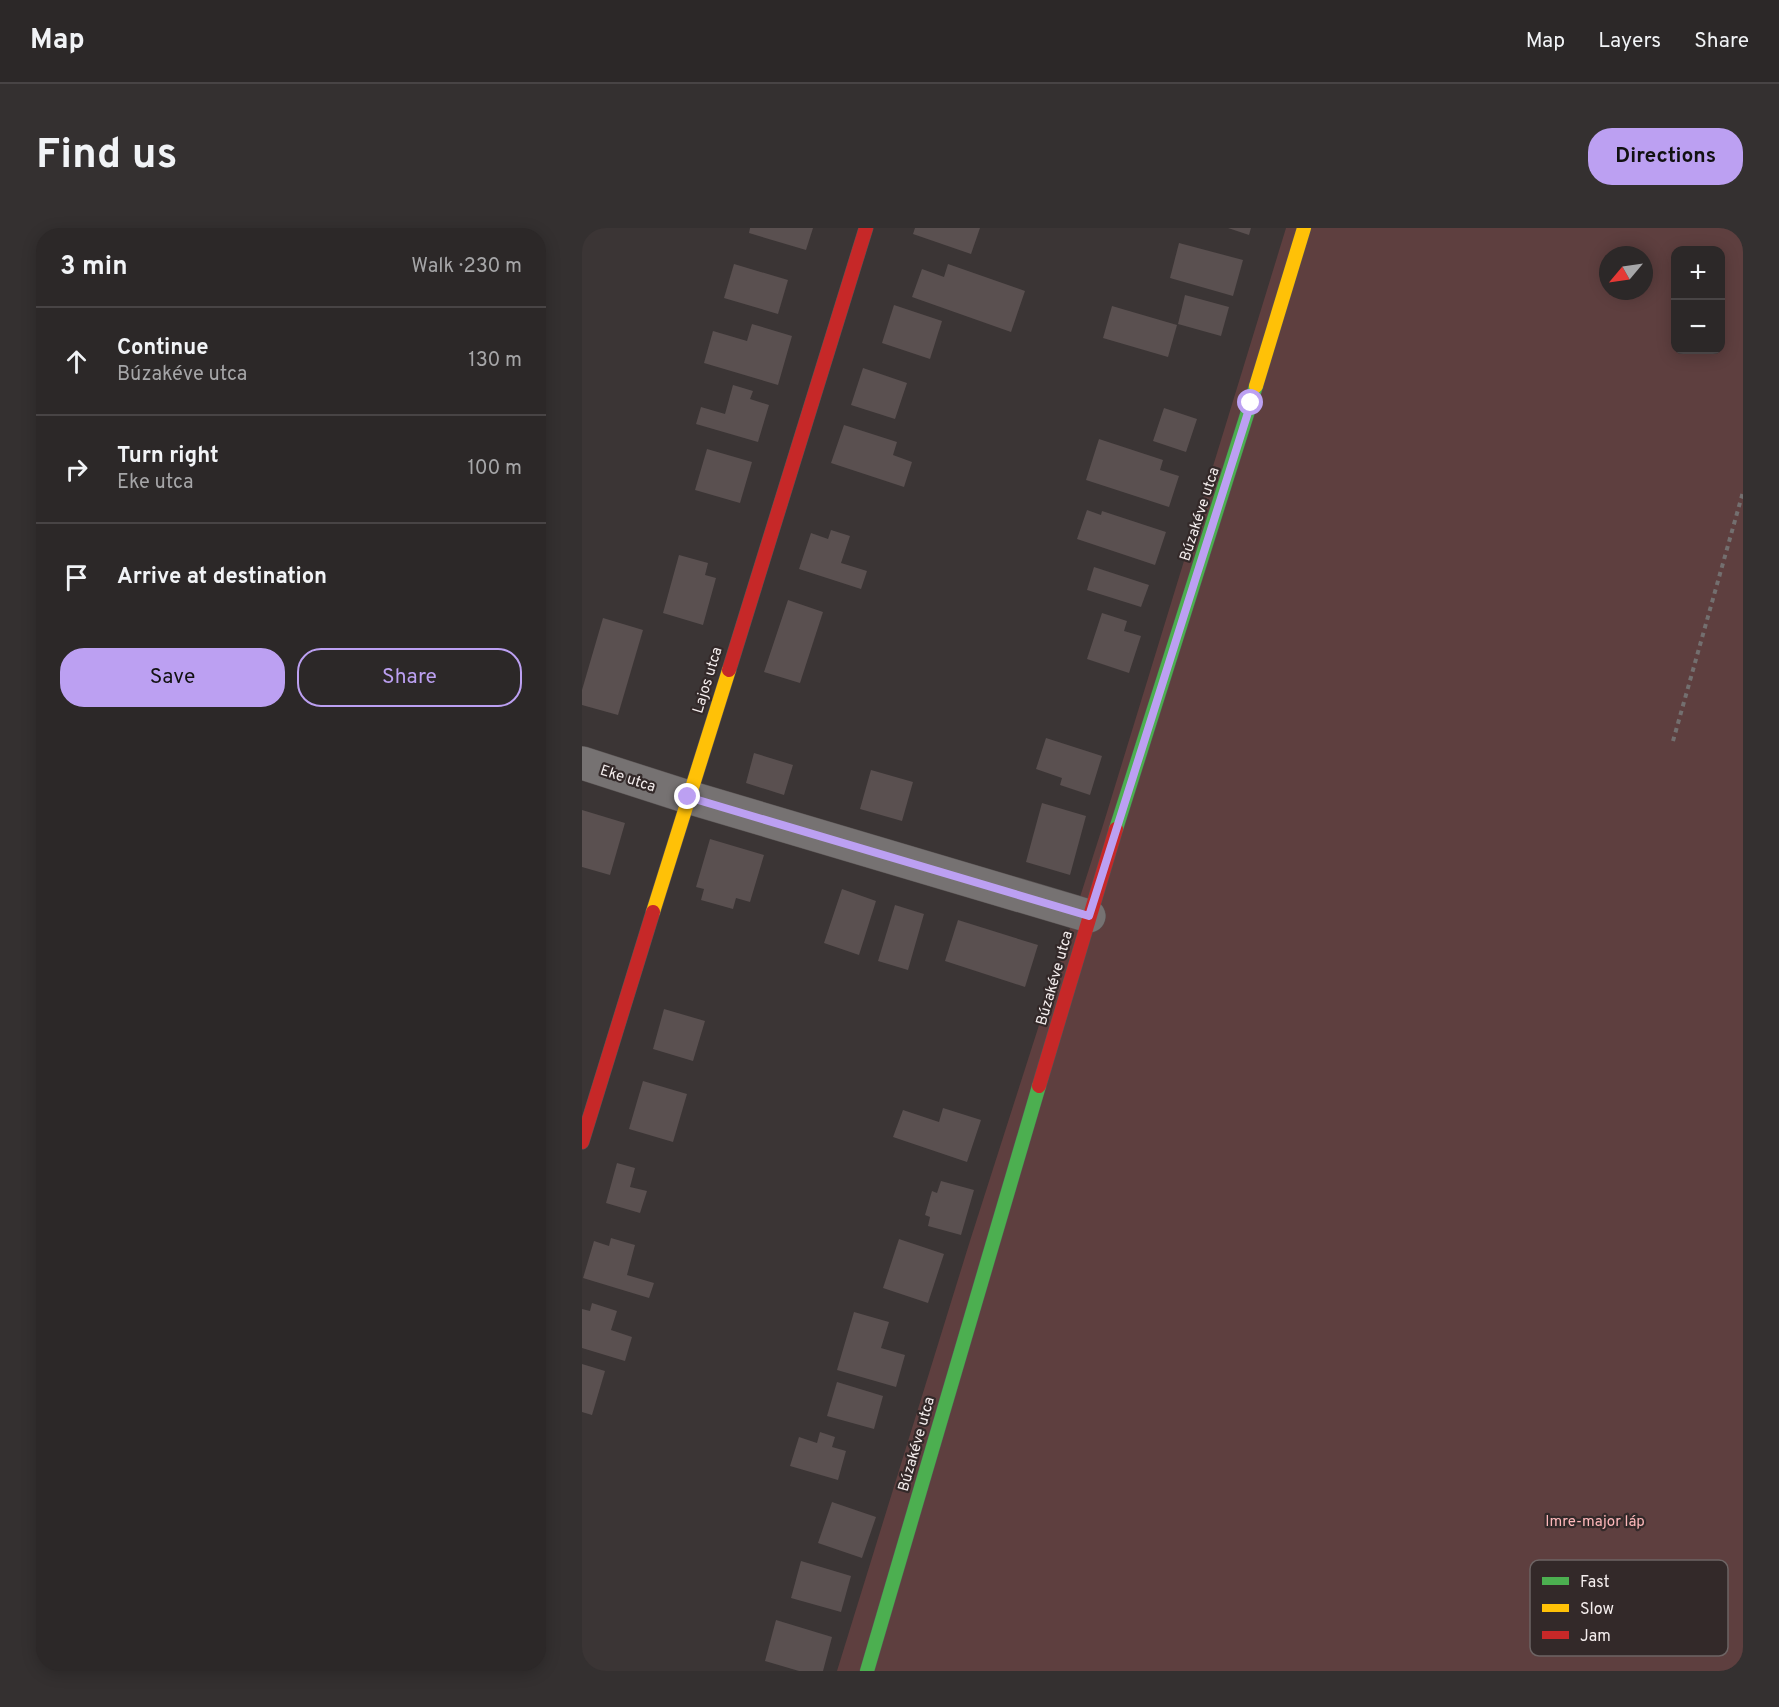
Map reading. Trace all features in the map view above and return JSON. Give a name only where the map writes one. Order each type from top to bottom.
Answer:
[{"type":"street","name":"Lajos utca","points":[[582,1142],[866,228]]},
{"type":"street","name":"Búzakéve utca","points":[[867,1671],[1089,916],[1304,228]]},
{"type":"street","name":"Eke utca","points":[[582,763],[688,797],[1089,916]]},
{"type":"path","points":[[1673,741],[1743,492]]},
{"type":"green space","name":"Imre-major láp","points":[[1286,228],[1743,228],[1743,1671],[837,1671],[969,1244],[1104,822]]},
{"type":"building","points":[[750,228],[813,228],[806,250],[749,233]]},
{"type":"building","points":[[915,228],[980,228],[971,254],[913,234]]},
{"type":"building","points":[[1228,228],[1251,228],[1249,235]]},
{"type":"building","points":[[1179,243],[1243,260],[1233,296],[1170,278]]},
{"type":"building","points":[[734,264],[788,280],[778,314],[724,298]]},
{"type":"building","points":[[948,264],[1025,291],[1011,332],[912,297],[922,269],[944,277]]},
{"type":"building","points":[[1185,295],[1229,307],[1221,336],[1178,324]]},
{"type":"building","points":[[894,305],[942,321],[930,359],[882,343]]},
{"type":"building","points":[[1112,306],[1177,325],[1168,357],[1103,338]]},
{"type":"building","points":[[752,324],[792,336],[778,385],[704,363],[713,331],[747,341]]},
{"type":"building","points":[[863,368],[907,383],[895,419],[851,405]]},
{"type":"building","points":[[733,385],[753,391],[750,399],[769,405],[758,442],[696,424],[701,407],[725,414]]},
{"type":"building","points":[[1164,408],[1197,419],[1186,452],[1153,441]]},
{"type":"building","points":[[844,425],[897,442],[893,455],[912,462],[904,487],[831,463]]},
{"type":"building","points":[[1099,439],[1163,460],[1160,470],[1179,476],[1169,507],[1086,480]]},
{"type":"building","points":[[707,449],[752,462],[740,503],[695,490]]},
{"type":"building","points":[[1087,510],[1101,515],[1102,511],[1166,532],[1155,565],[1077,539]]},
{"type":"building","points":[[831,530],[850,536],[841,563],[867,571],[861,589],[799,569],[811,533],[828,539]]},
{"type":"building","points":[[679,555],[708,563],[705,575],[716,578],[703,625],[663,613]]},
{"type":"building","points":[[1094,567],[1149,585],[1141,607],[1087,590]]},
{"type":"building","points":[[788,600],[823,612],[800,683],[764,672]]},
{"type":"building","points":[[1102,613],[1127,621],[1124,631],[1141,636],[1129,673],[1087,659]]},
{"type":"building","points":[[603,618],[643,630],[618,715],[582,705],[582,690]]},
{"type":"building","points":[[1046,738],[1102,756],[1090,795],[1060,785],[1062,778],[1036,769]]},
{"type":"building","points":[[754,753],[793,765],[784,795],[746,783]]},
{"type":"building","points":[[871,770],[913,782],[902,821],[860,809]]},
{"type":"building","points":[[1042,803],[1086,816],[1070,875],[1026,862]]},
{"type":"building","points":[[582,810],[625,823],[610,875],[582,867]]},
{"type":"building","points":[[710,839],[764,855],[750,902],[736,898],[733,909],[701,900],[704,889],[696,887]]},
{"type":"building","points":[[842,889],[876,901],[859,955],[824,943]]},
{"type":"building","points":[[895,905],[924,914],[908,970],[878,961]]},
{"type":"building","points":[[958,920],[1038,945],[1025,987],[945,961]]},
{"type":"building","points":[[664,1009],[705,1021],[693,1061],[653,1049]]},
{"type":"building","points":[[643,1081],[687,1094],[673,1142],[629,1129]]},
{"type":"building","points":[[943,1108],[981,1120],[967,1162],[893,1137],[903,1110],[939,1122]]},
{"type":"building","points":[[617,1163],[635,1168],[630,1187],[647,1191],[640,1213],[606,1203]]},
{"type":"building","points":[[941,1181],[974,1190],[961,1235],[928,1226],[930,1217],[925,1215],[932,1191],[937,1193]]},
{"type":"building","points":[[611,1238],[635,1245],[627,1275],[654,1283],[649,1298],[583,1278],[594,1241],[609,1246]]},
{"type":"building","points":[[899,1239],[944,1254],[928,1303],[883,1288]]},
{"type":"building","points":[[592,1303],[617,1311],[611,1330],[632,1337],[625,1361],[582,1348],[582,1309],[590,1311]]},
{"type":"building","points":[[854,1312],[889,1322],[881,1348],[905,1355],[896,1387],[837,1370]]},
{"type":"building","points":[[582,1364],[605,1371],[592,1415],[582,1412]]},
{"type":"building","points":[[837,1382],[883,1396],[874,1429],[827,1416]]},
{"type":"building","points":[[820,1432],[835,1437],[832,1447],[846,1451],[838,1480],[790,1466],[799,1437],[817,1443]]},
{"type":"building","points":[[832,1502],[876,1517],[862,1558],[818,1543]]},
{"type":"building","points":[[801,1561],[851,1576],[841,1612],[791,1598]]},
{"type":"building","points":[[776,1620],[832,1637],[823,1671],[799,1671],[765,1661]]},
{"type":"traffic: fast","points":[[1116,829],[1256,386]]},
{"type":"traffic: fast","points":[[867,1671],[1039,1086]]},
{"type":"traffic: slow","points":[[1256,386],[1304,228]]},
{"type":"traffic: slow","points":[[653,912],[729,670]]},
{"type":"traffic: jam","points":[[729,670],[866,228]]},
{"type":"traffic: jam","points":[[1039,1086],[1116,829]]},
{"type":"traffic: jam","points":[[582,1142],[653,912]]},
{"type":"route","points":[[688,797],[1089,916],[1251,403]]}]
